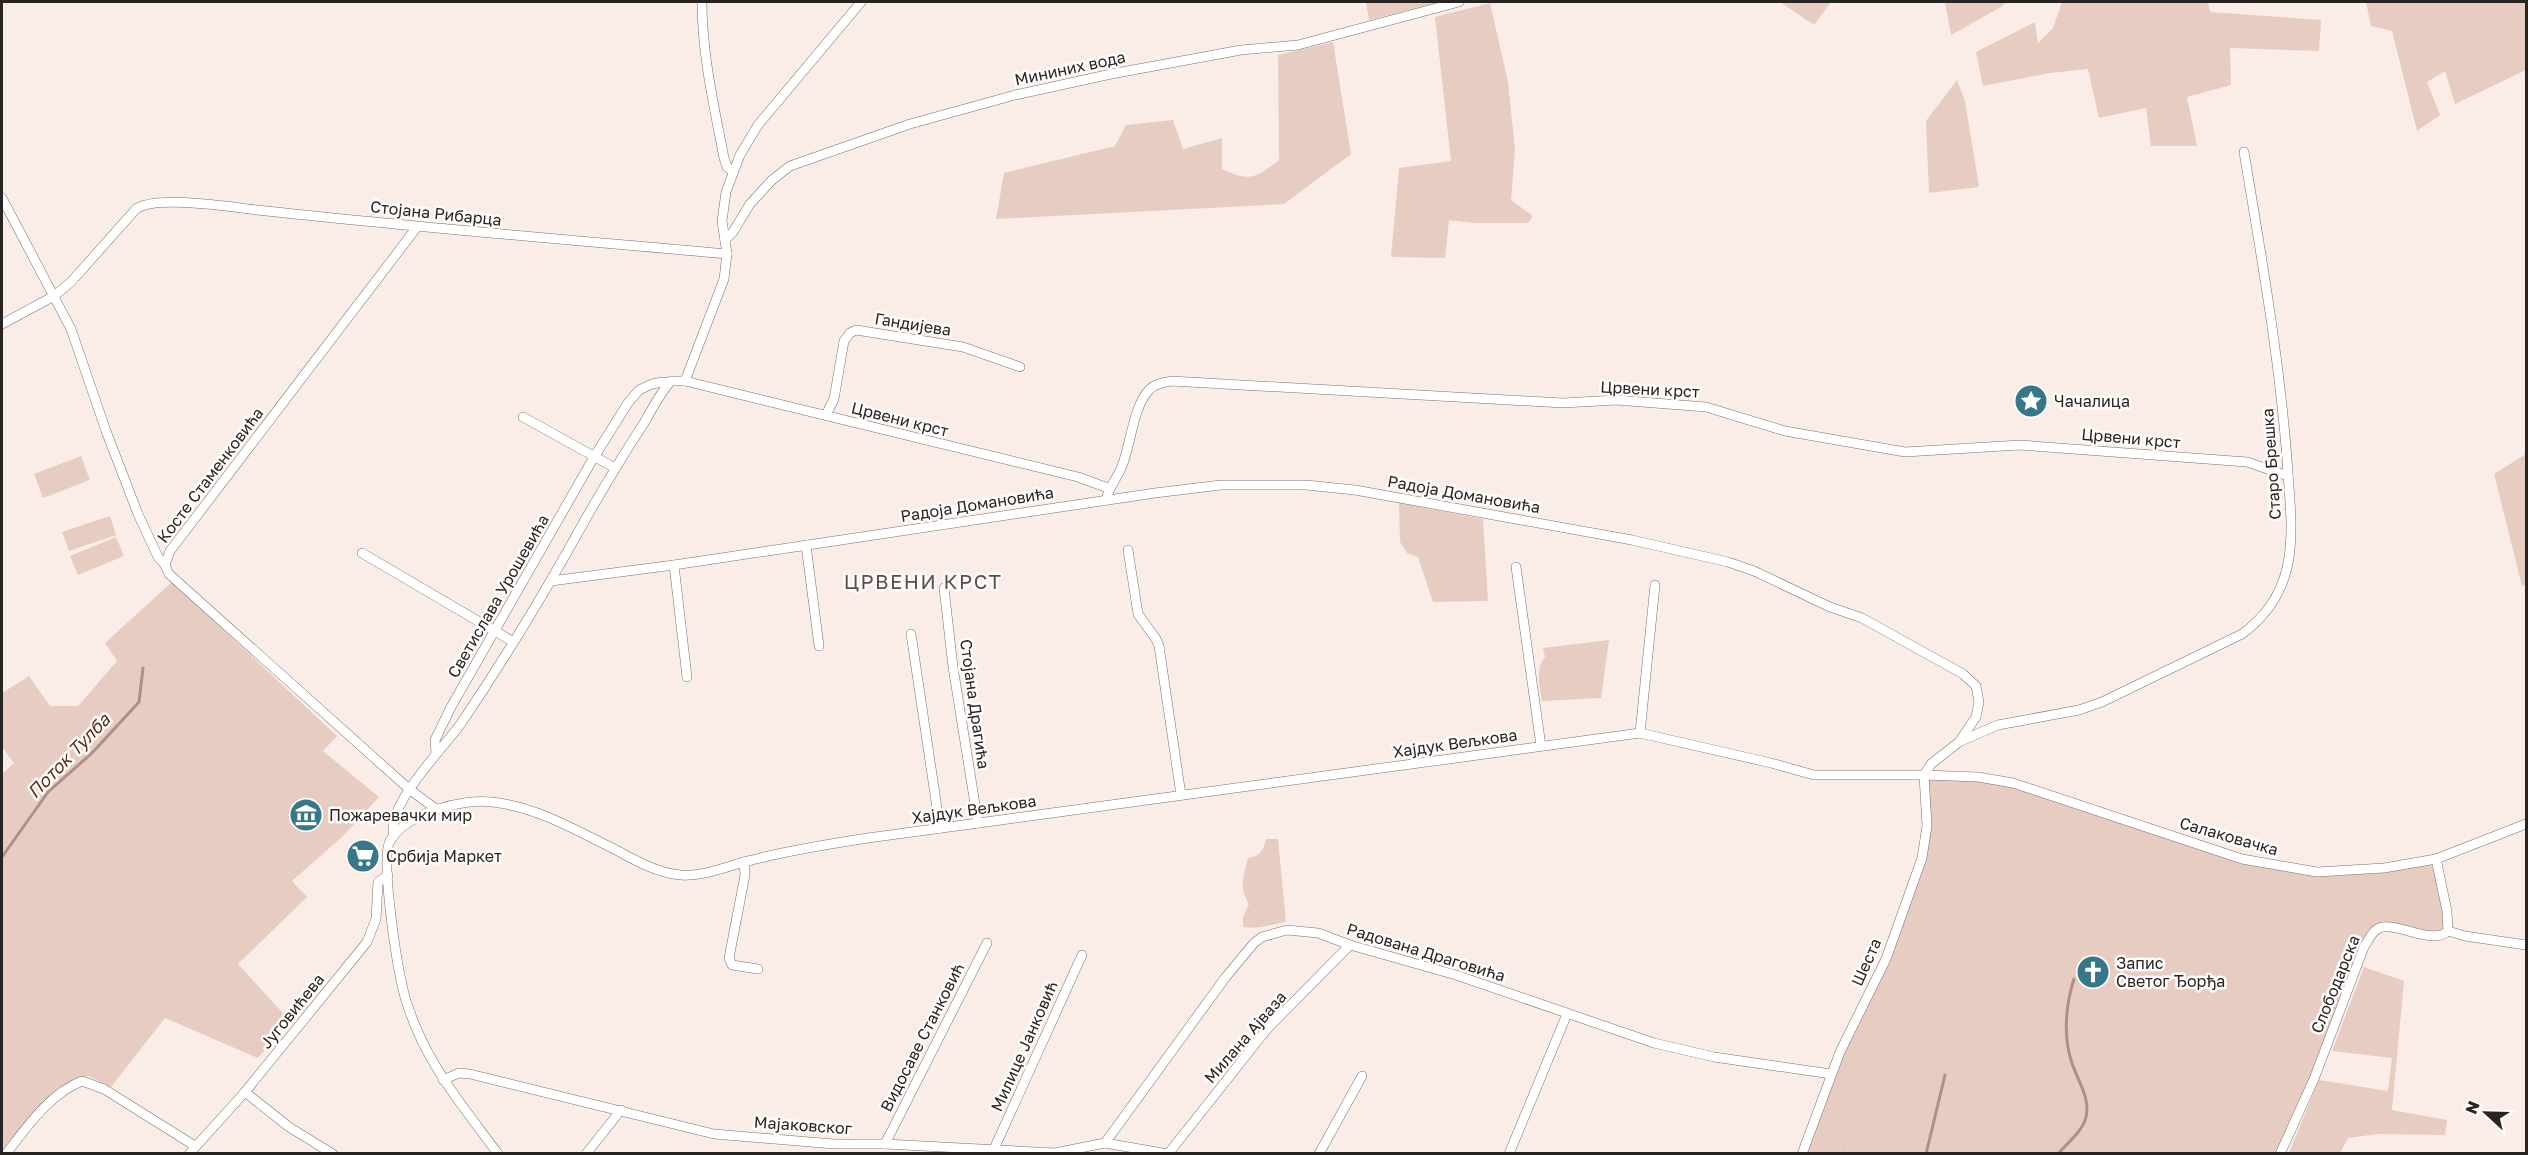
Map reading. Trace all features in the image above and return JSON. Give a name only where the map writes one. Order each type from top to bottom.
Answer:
[{"type":"street","points":[[702,2],[702,27],[710,84],[724,158],[727,167],[733,172]]},
{"type":"street","points":[[685,381],[718,301],[724,279],[727,254],[722,221],[726,192],[740,155],[758,125],[861,2]]},
{"type":"street","name":"Мининих вода","points":[[725,240],[733,232],[750,204],[771,180],[789,166],[910,124],[1015,95],[1111,74],[1241,50],[1298,45],[1459,2]]},
{"type":"street","name":"Старо Брешка","points":[[1959,742],[1998,726],[2079,710],[2102,702],[2242,634],[2257,623],[2276,598],[2287,566],[2291,522],[2288,476],[2278,364],[2244,152]]},
{"type":"street","points":[[2,198],[71,329],[106,431],[138,514],[158,557],[165,565]]},
{"type":"street","name":"Стојана Рибарца","points":[[54,296],[71,282],[143,204],[198,204],[417,227],[727,254]]},
{"type":"street","name":"Косте Стаменковића","points":[[417,227],[170,551],[165,565],[169,574],[410,789],[436,809]]},
{"type":"street","points":[[2,324],[54,296]]},
{"type":"street","name":"Гандијева","points":[[826,415],[834,399],[844,341],[850,333],[856,330],[963,347],[1020,367]]},
{"type":"street","name":"Црвени крст","points":[[685,381],[1097,482],[1108,488]]},
{"type":"street","name":"Светислава Урошевића","points":[[436,753],[435,740],[438,731],[594,457],[639,390],[652,384],[685,381]]},
{"type":"street","name":"Црвени крст","points":[[1106,500],[1108,488],[1121,468],[1139,408],[1145,396],[1154,385],[1171,381],[1563,403],[1616,399],[1678,404],[1706,407],[1785,431],[1905,452],[2020,445],[2247,462],[2288,476]]},
{"type":"street","name":"Светислава Урошевића","points":[[394,836],[393,823],[410,789],[436,753],[455,733],[551,581],[615,468],[669,383]]},
{"type":"street","points":[[523,417],[615,468]]},
{"type":"street","name":"Радоја Домановића","points":[[551,581],[1221,485],[1306,485],[1355,490],[1632,540],[1728,562],[1754,571],[1830,607],[1862,618],[1963,674],[1976,686],[1979,702],[1976,717],[1959,742],[1931,764],[1924,775]]},
{"type":"street","points":[[806,545],[819,646]]},
{"type":"street","points":[[1128,550],[1138,614],[1159,646],[1181,795]]},
{"type":"street","points":[[362,553],[512,641]]},
{"type":"street","points":[[674,565],[687,677]]},
{"type":"street","points":[[1516,567],[1541,746]]},
{"type":"street","points":[[1640,733],[1655,585]]},
{"type":"street","name":"Стојана Драгића","points":[[944,588],[953,667],[978,823]]},
{"type":"street","points":[[911,634],[940,828]]},
{"type":"street","name":"Хајдук Вељкова","points":[[394,836],[436,809],[463,802],[489,801],[545,814],[646,866],[683,876],[803,848],[1640,733],[1814,775],[1924,775]]},
{"type":"street","name":"Салаковачка","points":[[1924,775],[1978,777],[2013,783],[2242,859],[2306,871],[2340,872],[2384,868],[2436,859],[2526,824]]},
{"type":"street","name":"Шеста","points":[[1802,1154],[1831,1074],[1886,959],[1922,858],[1927,826],[1924,775]]},
{"type":"street","points":[[394,836],[388,847],[387,875],[402,986],[422,1039],[443,1080],[498,1154]]},
{"type":"street","points":[[2436,859],[2447,911],[2448,931]]},
{"type":"street","points":[[744,862],[745,875],[729,958],[732,965],[758,969]]},
{"type":"street","name":"Југовићева","points":[[192,1150],[245,1092],[367,942],[376,918],[378,882],[387,875]]},
{"type":"street","name":"Слободарска","points":[[2280,1154],[2314,1079],[2364,947],[2373,932],[2383,927],[2438,936],[2448,931],[2465,936],[2526,945]]},
{"type":"street","name":"Радована Драговића","points":[[1105,1143],[1225,978],[1254,943],[1262,937],[1298,929],[1456,975],[1654,1043],[1714,1058],[1831,1074]]},
{"type":"street","name":"Видосаве Станковић","points":[[885,1144],[987,943]]},
{"type":"street","name":"Милана Ајваза","points":[[1168,1154],[1267,1029],[1350,945]]},
{"type":"street","name":"Милице Јанковић","points":[[994,1149],[1082,955]]},
{"type":"street","points":[[1509,1154],[1567,1014]]},
{"type":"street","name":"Мајаковског","points":[[443,1080],[459,1073],[470,1074],[714,1134],[834,1144],[885,1144],[1055,1153],[1105,1143],[1168,1154]]},
{"type":"street","points":[[1319,1154],[1362,1076]]},
{"type":"street","points":[[6,1154],[39,1113],[82,1081],[104,1089],[192,1150]]},
{"type":"street","points":[[245,1092],[289,1127],[333,1154]]},
{"type":"street","points":[[586,1154],[621,1110]]},
{"type":"shaded area","points":[[1366,2],[1440,2],[1369,20]]},
{"type":"shaded area","points":[[1780,2],[1831,2],[1814,25]]},
{"type":"shaded area","points":[[1945,2],[2006,2],[1951,35]]},
{"type":"shaded area","points":[[2062,2],[2208,2],[2210,12],[2321,20],[2319,51],[2230,48],[2231,85],[2187,97],[2197,146],[2151,146],[2146,108],[2099,118],[2088,69],[2050,73],[1983,86],[1976,52],[2035,22],[2038,43],[2053,28]]},
{"type":"shaded area","points":[[2366,2],[2526,2],[2526,70],[2455,104],[2445,71],[2427,82],[2440,115],[2417,131],[2392,31],[2371,26]]},
{"type":"shaded area","points":[[1490,3],[1508,82],[1515,149],[1511,200],[1533,216],[1528,223],[1474,223],[1449,220],[1445,258],[1391,257],[1399,168],[1451,161],[1435,17]]},
{"type":"shaded area","points":[[1333,42],[1351,154],[1284,204],[996,219],[1004,173],[1115,146],[1126,125],[1173,120],[1183,149],[1222,138],[1222,169],[1246,177],[1264,171],[1279,160],[1278,55]]},
{"type":"shaded area","points":[[1957,80],[1965,101],[1979,187],[1929,193],[1926,121]]},
{"type":"shaded area","points":[[2526,454],[2526,585],[2522,586],[2494,474]]},
{"type":"shaded area","points":[[81,456],[90,480],[43,498],[34,474]]},
{"type":"shaded area","points":[[1399,503],[1483,519],[1488,601],[1433,602],[1418,557],[1407,553],[1400,542]]},
{"type":"shaded area","points":[[110,516],[116,535],[69,551],[62,532]]},
{"type":"shaded area","points":[[116,537],[124,556],[78,575],[70,556]]},
{"type":"shaded area","points":[[172,582],[337,736],[323,751],[379,797],[342,837],[292,881],[307,897],[238,964],[290,1021],[258,1058],[165,1018],[111,1087],[88,1076],[72,1082],[7,1153],[2,1153],[2,774],[14,763],[2,747],[2,693],[29,676],[50,706],[78,706],[117,661],[105,643]]},
{"type":"shaded area","points":[[1609,640],[1601,698],[1542,701],[1539,678],[1540,667],[1545,657],[1543,648]]},
{"type":"shaded area","points":[[1924,775],[2013,783],[2204,846],[2306,871],[2436,859],[2447,911],[2445,934],[2383,927],[2373,932],[2280,1153],[1802,1154],[1831,1074],[1886,959],[1922,858]]},
{"type":"shaded area","points":[[1266,839],[1278,839],[1286,922],[1261,927],[1243,927],[1243,917],[1249,904],[1243,886],[1248,858],[1261,852]]},
{"type":"shaded area","points":[[2364,967],[2404,981],[2392,1110],[2447,1120],[2445,1135],[2378,1134],[2348,1138],[2340,1153],[2289,1153],[2319,1080],[2388,1091],[2392,1058],[2332,1051]]},
{"type":"waterway","name":"Поток Тулба","points":[[2,857],[48,792],[92,753],[139,702],[143,668]]},
{"type":"waterway","points":[[2058,1154],[2082,1127],[2087,1110],[2085,1095],[2071,1060],[2066,1030],[2067,1009],[2074,979]]},
{"type":"waterway","points":[[1926,1154],[1945,1075]]},
{"type":"place","name":"Чачалица","points":[[2031,401]]},
{"type":"place","name":"Пожаревачки мир","points":[[306,815]]},
{"type":"place","name":"Србија Маркет","points":[[363,856]]},
{"type":"place","name":"Запис Светог Ђорђа","points":[[2093,972]]},
{"type":"district","name":"ЦРВЕНИ КРСТ","points":[[923,582]]}]
